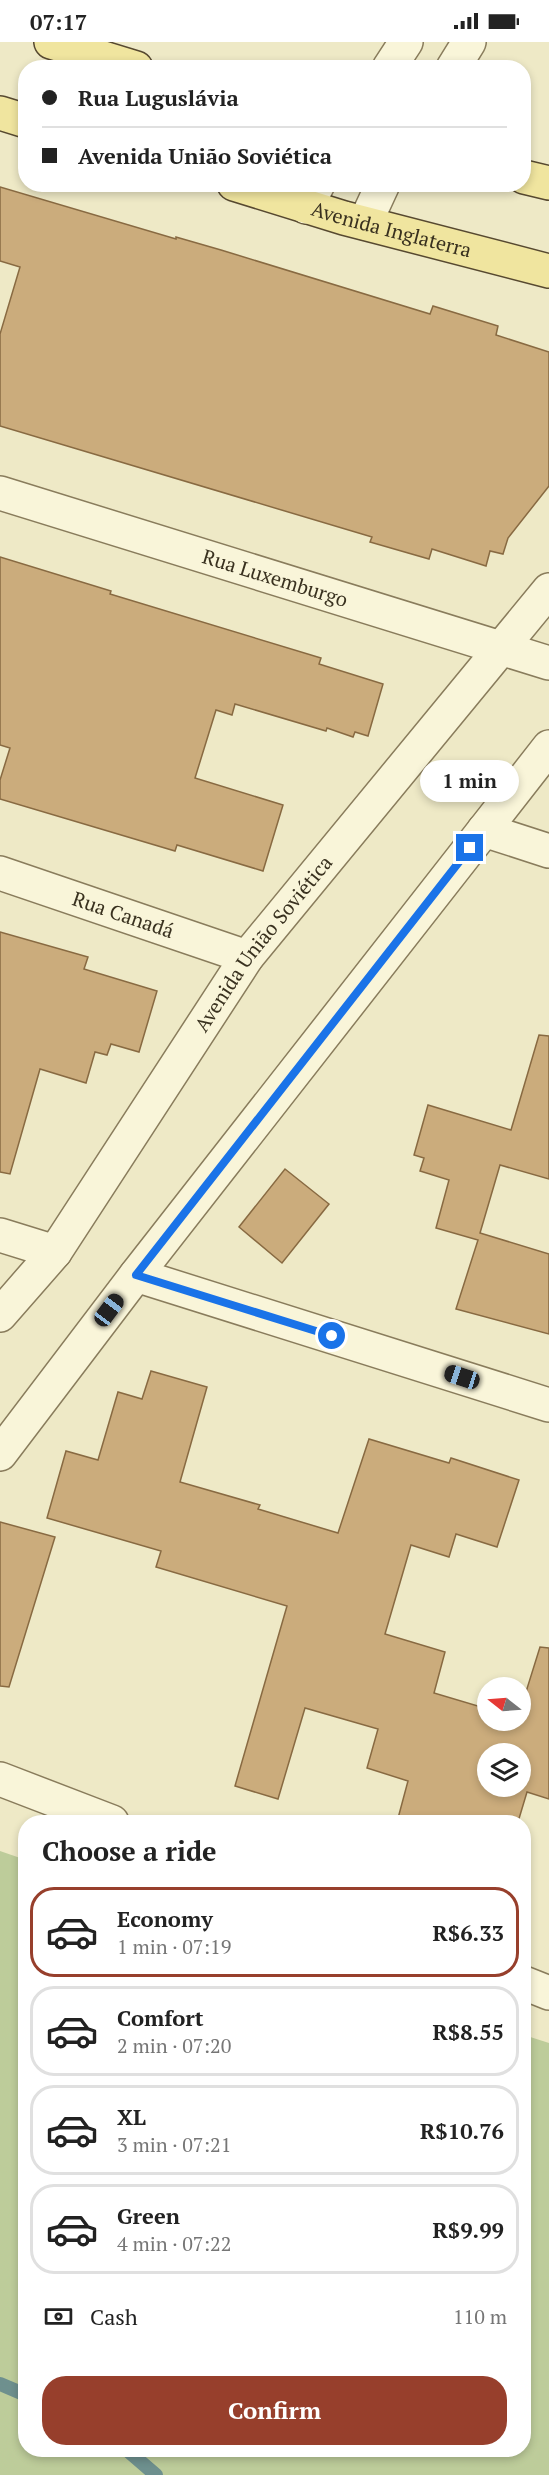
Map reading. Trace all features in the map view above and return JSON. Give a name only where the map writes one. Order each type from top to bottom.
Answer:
[{"type":"main road","points":[[51,42],[110,60]]},
{"type":"main road","points":[[0,113],[18,119]]},
{"type":"main road","points":[[531,179],[549,183]]},
{"type":"main road","name":"Avenida Inglaterra","points":[[286,192],[312,196],[365,223],[549,271]]},
{"type":"street","points":[[394,60],[406,42]]},
{"type":"street","points":[[458,60],[469,42]]},
{"type":"street","points":[[365,223],[379,192]]},
{"type":"street","name":"Rua Luxemburgo","points":[[0,493],[549,663]]},
{"type":"street","name":"Avenida União Soviética","points":[[0,1315],[54,1252],[247,957],[549,590]]},
{"type":"street","points":[[0,1454],[136,1275],[549,747]]},
{"type":"street","points":[[484,830],[549,851]]},
{"type":"street","name":"Rua Canadá","points":[[0,873],[247,957]]},
{"type":"street","points":[[0,1235],[54,1252]]},
{"type":"street","points":[[136,1275],[549,1405]]},
{"type":"street","points":[[0,1779],[94,1815]]},
{"type":"street","points":[[531,1986],[549,1993]]},
{"type":"green space","points":[[0,1851],[18,1857],[18,2457],[531,2457],[531,2037],[549,2043],[549,2475],[0,2475]]},
{"type":"building","points":[[0,187],[221,250],[430,314],[433,306],[498,326],[496,335],[549,352],[549,486],[508,538],[503,554],[490,551],[486,566],[432,549],[429,559],[370,542],[372,537],[0,426],[0,334],[20,267],[0,261]]},
{"type":"building","points":[[0,557],[111,591],[110,594],[321,658],[319,664],[383,684],[368,736],[355,732],[353,737],[327,728],[326,731],[235,704],[232,715],[216,710],[195,778],[283,805],[263,871],[177,845],[175,851],[0,799],[0,780],[10,748],[0,745]]},
{"type":"building","points":[[0,932],[88,957],[84,969],[157,991],[139,1052],[111,1044],[107,1055],[95,1052],[86,1083],[40,1069],[10,1174],[0,1172]]},
{"type":"building","points":[[539,1035],[549,1036],[549,1179],[500,1165],[480,1233],[549,1254],[549,1334],[456,1309],[478,1240],[436,1228],[449,1180],[420,1171],[424,1158],[414,1155],[428,1105],[511,1130]]},
{"type":"building","points":[[285,1169],[329,1204],[282,1263],[239,1227]]},
{"type":"building","points":[[151,1371],[207,1387],[180,1482],[260,1505],[258,1509],[338,1533],[369,1439],[449,1463],[451,1458],[519,1480],[497,1547],[456,1534],[449,1557],[411,1545],[385,1634],[445,1652],[434,1693],[477,1706],[477,1731],[531,1731],[531,1677],[540,1647],[549,1648],[549,1799],[531,1793],[531,1743],[477,1743],[477,1797],[526,1797],[520,1815],[399,1815],[408,1781],[367,1768],[378,1729],[305,1708],[278,1799],[235,1786],[287,1606],[156,1567],[161,1551],[47,1518],[66,1451],[98,1460],[118,1392],[142,1399]]},
{"type":"building","points":[[0,1522],[55,1537],[9,1687],[0,1686]]},
{"type":"waterway","points":[[0,2384],[18,2392]]},
{"type":"waterway","points":[[135,2457],[156,2475]]},
{"type":"route","points":[[332,1336],[136,1275],[470,848]]}]
